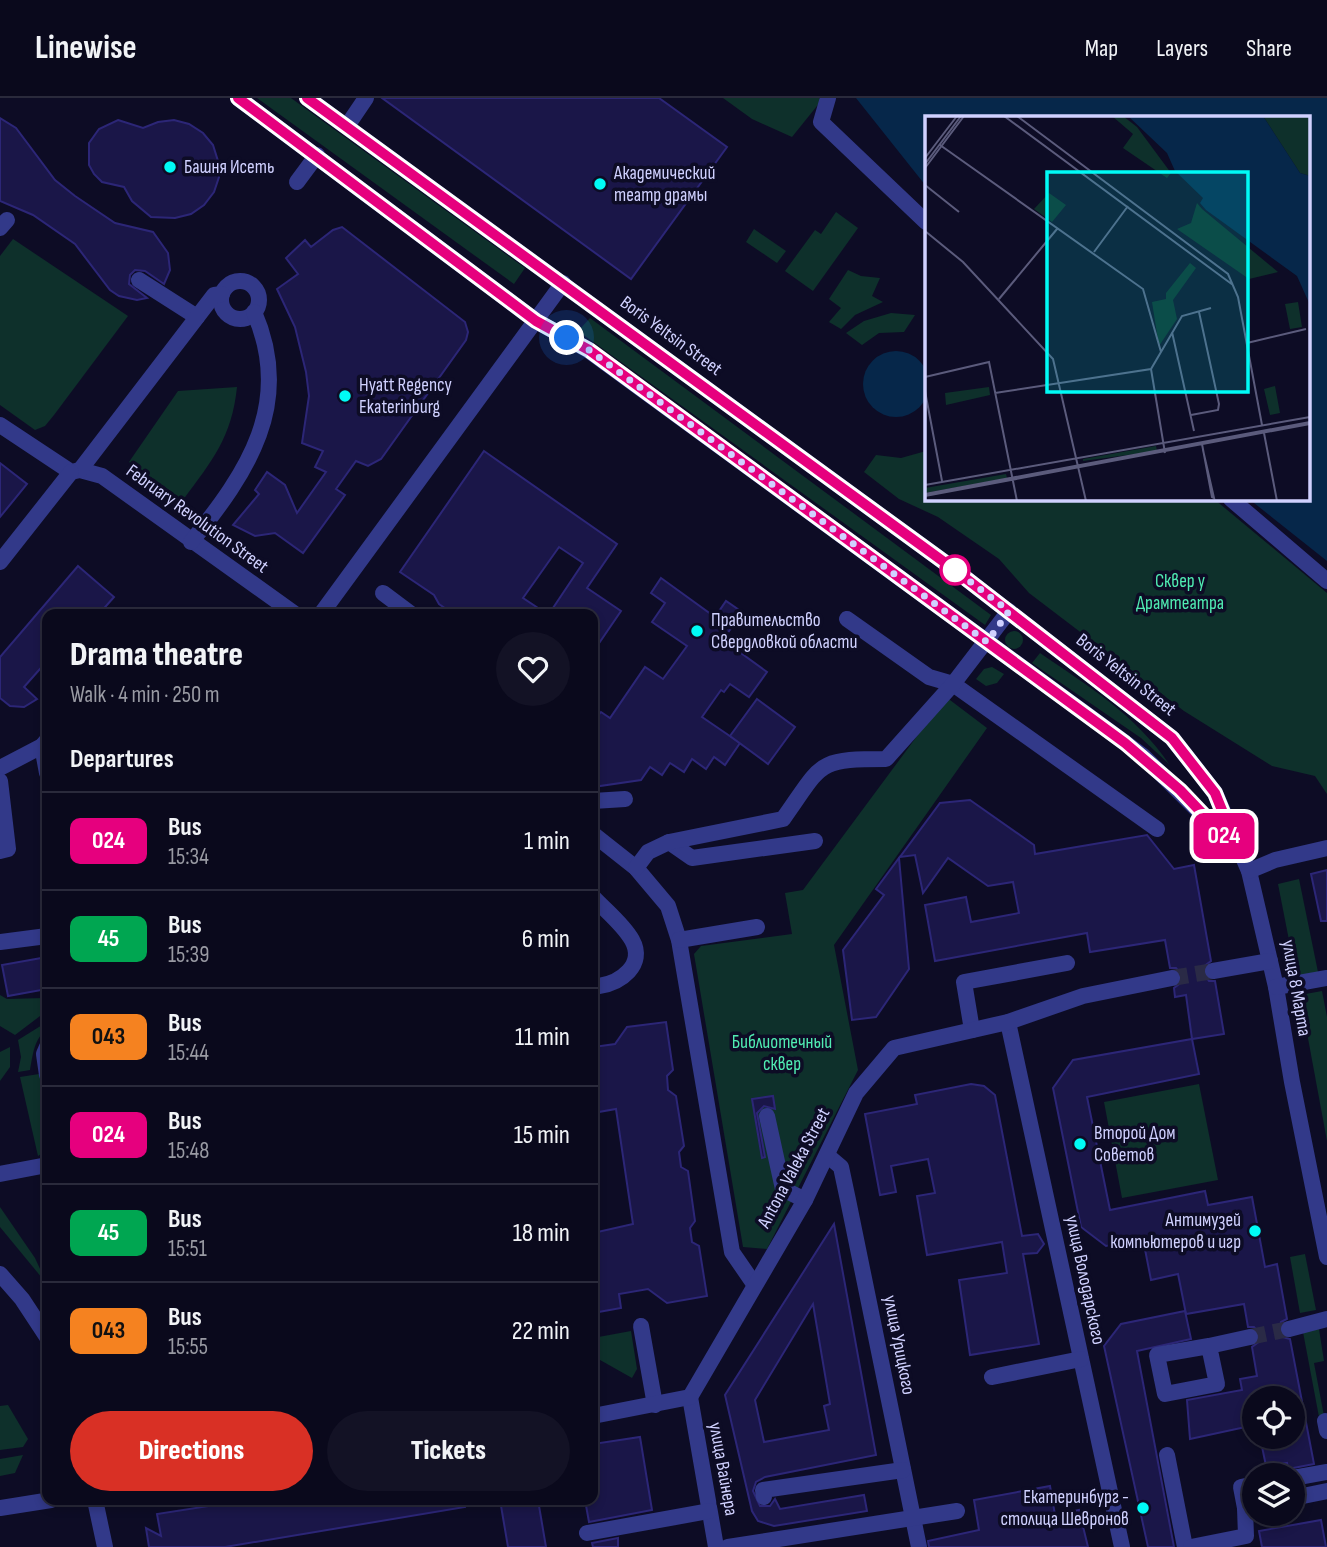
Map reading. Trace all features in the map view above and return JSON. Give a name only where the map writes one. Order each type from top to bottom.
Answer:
[{"type":"street","points":[[238,98],[536,321],[589,350],[1143,756],[1239,852]]},
{"type":"street","name":"Boris Yeltsin Street","points":[[307,98],[1009,611],[1172,738],[1215,793],[1239,852]]},
{"type":"street","points":[[347,126],[366,98]]},
{"type":"street","points":[[828,98],[821,122],[925,221]]},
{"type":"street","points":[[297,182],[317,156]]},
{"type":"street","points":[[139,280],[197,317]]},
{"type":"street","points":[[0,562],[76,471],[214,295],[222,294],[234,282],[251,284],[260,299],[254,313],[241,319],[229,315],[222,305],[222,294]]},
{"type":"street","points":[[325,609],[563,283]]},
{"type":"street","points":[[191,542],[256,449],[268,414],[271,372],[264,336],[254,313]]},
{"type":"street","name":"February Revolution Street","points":[[0,425],[76,471],[102,476],[287,609]]},
{"type":"street","points":[[1232,500],[1327,581]]},
{"type":"street","points":[[383,593],[404,609]]},
{"type":"street","points":[[266,609],[272,600]]},
{"type":"street","points":[[636,868],[649,852],[669,842],[783,818],[820,766],[842,759],[886,759],[953,684],[1009,611]]},
{"type":"street","points":[[847,619],[929,677],[953,684],[1157,829]]},
{"type":"street","points":[[0,768],[42,745]]},
{"type":"street","points":[[0,782],[8,849],[0,851]]},
{"type":"street","points":[[598,801],[625,799]]},
{"type":"street","points":[[598,838],[636,868],[668,906],[678,940],[732,1252],[754,1284]]},
{"type":"street","points":[[669,842],[692,858],[815,841]]},
{"type":"street","points":[[1249,872],[1275,860],[1327,848]]},
{"type":"street","name":"улица 8 Марта","points":[[1239,852],[1249,872],[1276,987],[1324,1223],[1327,1257]]},
{"type":"street","points":[[598,903],[632,940],[635,953],[634,963],[622,979],[599,986]]},
{"type":"street","points":[[678,940],[757,928]]},
{"type":"street","points":[[0,942],[42,937]]},
{"type":"street","points":[[1213,971],[1270,961]]},
{"type":"street","points":[[972,1030],[964,982],[1067,963]]},
{"type":"street","name":"Antona Valeka Street","points":[[690,1397],[805,1200],[856,1093],[894,1048],[1008,1022],[1083,996],[1172,978]]},
{"type":"street","points":[[1276,987],[1327,978]]},
{"type":"street","name":"улица Володарского","points":[[1008,1022],[1122,1547]]},
{"type":"street","points":[[767,1116],[783,1189],[805,1200]]},
{"type":"street","name":"улица Урицкого","points":[[828,1156],[841,1167],[919,1547]]},
{"type":"street","points":[[0,1174],[42,1166]]},
{"type":"street","points":[[0,1274],[22,1299],[42,1329]]},
{"type":"street","points":[[1289,1329],[1327,1319]]},
{"type":"street","points":[[641,1326],[655,1405]]},
{"type":"street","points":[[1209,1346],[1250,1337]]},
{"type":"street","points":[[992,1377],[1081,1359]]},
{"type":"street","points":[[598,1415],[690,1397]]},
{"type":"street","name":"улица Вайнера","points":[[690,1397],[716,1547]]},
{"type":"street","points":[[1167,1455],[1185,1547]]},
{"type":"street","points":[[764,1497],[763,1490],[903,1470]]},
{"type":"street","points":[[1305,1476],[1327,1472]]},
{"type":"street","points":[[1305,1496],[1327,1491]]},
{"type":"street","points":[[0,1508],[42,1501]]},
{"type":"street","points":[[96,1505],[105,1547]]},
{"type":"street","points":[[587,1532],[709,1511]]},
{"type":"street","points":[[728,1547],[957,1511]]},
{"type":"street","points":[[1191,1547],[1246,1536],[1247,1526]]},
{"type":"green space","points":[[257,98],[291,98],[525,268],[514,284]]},
{"type":"green space","points":[[723,98],[819,98],[821,101],[792,137],[752,119]]},
{"type":"green space","points":[[836,212],[858,228],[813,291],[785,271],[815,230],[821,234]]},
{"type":"green space","points":[[754,229],[786,251],[777,263],[746,242]]},
{"type":"green space","points":[[13,239],[128,316],[54,415],[45,426],[35,430],[0,405],[0,256]]},
{"type":"green space","points":[[848,270],[861,276],[880,278],[872,296],[883,302],[855,315],[841,329],[829,322],[841,308],[829,299]]},
{"type":"green space","points":[[891,313],[915,315],[904,332],[879,333],[862,345],[846,333],[864,321]]},
{"type":"green space","points":[[590,318],[991,615],[985,625],[578,331]]},
{"type":"green space","points":[[237,387],[231,420],[219,448],[183,500],[129,462],[178,391]]},
{"type":"green space","name":"Сквер у Драмтеатра","points":[[925,451],[925,500],[1215,500],[1327,593],[1327,794],[1315,776],[1272,766],[1184,711],[1029,593],[999,559],[938,517],[899,499],[864,472],[876,455],[901,458]]},
{"type":"green space","points":[[1014,631],[1020,634],[1023,640],[1020,646],[1014,649],[1008,646],[1005,640],[1008,634]]},
{"type":"green space","points":[[1040,653],[1126,716],[1169,764],[1141,738],[1032,663]]},
{"type":"green space","points":[[992,667],[1004,674],[997,683],[986,686],[976,679],[984,669]]},
{"type":"green space","name":"Библиотечный сквер","points":[[946,697],[987,728],[834,945],[858,1070],[767,1249],[743,1247],[694,954],[701,946],[792,934],[785,893],[803,890]]},
{"type":"green space","points":[[1299,879],[1318,972],[1296,976],[1278,884]]},
{"type":"green space","points":[[1322,991],[1327,1017],[1327,1141],[1300,995]]},
{"type":"green space","points":[[0,995],[7,999],[42,998],[42,1015],[15,1035],[0,1026]]},
{"type":"green space","points":[[42,1025],[42,1034],[35,1047],[30,1070],[18,1072],[21,1057],[18,1040]]},
{"type":"green space","points":[[10,1047],[10,1067],[0,1081],[0,1052]]},
{"type":"green space","points":[[39,1074],[42,1084],[42,1153],[38,1156],[20,1077]]},
{"type":"green space","points":[[1199,1084],[1218,1180],[1122,1198],[1104,1102]]},
{"type":"green space","points":[[0,1207],[35,1258],[42,1278],[0,1227]]},
{"type":"green space","points":[[1305,1254],[1316,1310],[1300,1313],[1290,1257]]},
{"type":"green space","points":[[1319,1329],[1324,1361],[1314,1363],[1324,1416],[1319,1417],[1303,1332]]},
{"type":"green space","points":[[631,1331],[637,1369],[632,1378],[598,1359],[598,1337]]},
{"type":"green space","points":[[8,1405],[28,1439],[23,1447],[0,1450],[0,1406]]},
{"type":"green space","points":[[23,1455],[15,1473],[0,1476],[0,1459]]},
{"type":"water","points":[[856,98],[1327,98],[1327,561],[1250,500],[1310,500],[1310,116],[925,116],[925,185]]},
{"type":"water","points":[[890,352],[902,352],[914,357],[923,366],[925,399],[914,411],[902,416],[890,416],[878,411],[869,402],[864,390],[864,378],[869,366],[878,357]]},
{"type":"building","name":"Академический театр драмы","points":[[382,98],[659,98],[727,147],[631,279]]},
{"type":"building","points":[[0,118],[16,128],[55,180],[75,196],[115,223],[153,232],[168,253],[170,270],[164,284],[145,271],[135,270],[130,275],[129,284],[147,298],[137,300],[119,296],[110,290],[75,244],[33,215],[0,201]]},
{"type":"building","name":"Башня Исеть","points":[[118,120],[143,128],[174,120],[189,124],[203,133],[213,145],[219,177],[214,192],[204,205],[191,214],[175,218],[151,217],[132,201],[124,187],[102,182],[89,165],[89,143],[99,129]]},
{"type":"building","points":[[342,227],[465,322],[468,332],[466,340],[381,459],[368,466],[356,461],[336,489],[345,495],[303,553],[275,533],[255,536],[233,525],[259,494],[255,490],[267,472],[285,485],[297,513],[326,472],[315,467],[323,451],[302,443],[309,396],[306,372],[295,327],[277,289],[298,274],[286,258],[305,240],[311,247],[333,230]]},
{"type":"building","points":[[484,451],[617,544],[587,588],[621,611],[598,645],[598,609],[552,609],[583,563],[559,547],[523,598],[540,609],[446,609],[439,604],[434,595],[400,572]]},
{"type":"building","points":[[0,463],[27,484],[0,517]]},
{"type":"building","points":[[78,566],[114,597],[103,609],[42,609],[42,667],[24,687],[37,699],[24,707],[10,706],[0,698],[0,657]]},
{"type":"building","points":[[661,578],[715,617],[726,601],[742,612],[723,640],[767,672],[749,697],[730,684],[724,692],[721,690],[702,717],[740,743],[725,765],[714,757],[706,769],[692,759],[684,772],[670,763],[662,775],[650,767],[641,780],[598,786],[598,716],[601,712],[610,718],[645,667],[663,679],[687,646],[652,622],[665,603],[651,593]]},
{"type":"building","points":[[757,699],[795,727],[768,764],[730,736]]},
{"type":"building","points":[[970,800],[1034,845],[1035,854],[1147,835],[1174,869],[1194,865],[1211,961],[1203,967],[1203,973],[1209,981],[1215,981],[1224,1034],[1192,1039],[1186,995],[1175,997],[1174,988],[1182,982],[1182,975],[1176,968],[1170,968],[1165,940],[1090,952],[1087,933],[935,961],[925,905],[966,897],[971,922],[1019,913],[1013,882],[988,886],[948,858],[923,893],[915,855],[900,857],[940,803]]},
{"type":"building","points":[[899,858],[909,969],[876,1017],[852,1020],[843,950],[884,895],[876,889]]},
{"type":"building","points":[[1327,870],[1327,921],[1321,921],[1311,874]]},
{"type":"building","points":[[42,958],[42,990],[8,996],[2,965]]},
{"type":"building","points":[[666,1022],[673,1070],[667,1076],[668,1090],[676,1096],[684,1146],[679,1152],[681,1167],[688,1171],[695,1221],[690,1228],[692,1242],[699,1246],[707,1296],[667,1303],[648,1289],[619,1294],[621,1308],[598,1312],[598,1232],[633,1224],[616,1109],[598,1112],[598,1046],[615,1044],[627,1027]]},
{"type":"building","points":[[1192,1039],[1199,1074],[1087,1097],[1110,1210],[1205,1191],[1208,1205],[1252,1197],[1265,1267],[1277,1264],[1287,1319],[1281,1322],[1279,1331],[1282,1337],[1290,1339],[1299,1386],[1242,1386],[1242,1390],[1240,1379],[1257,1376],[1252,1347],[1260,1341],[1260,1334],[1254,1327],[1248,1327],[1244,1304],[1186,1314],[1178,1274],[1151,1280],[1143,1239],[1106,1246],[1081,1227],[1053,1088],[1073,1060]]},
{"type":"building","points":[[971,1084],[984,1086],[995,1095],[1022,1236],[1038,1234],[1044,1244],[1037,1253],[1023,1254],[1039,1344],[970,1355],[959,1280],[1007,1273],[1002,1242],[927,1255],[917,1196],[935,1193],[928,1159],[891,1166],[896,1192],[880,1195],[865,1114],[917,1104],[915,1095]]},
{"type":"building","points":[[773,1096],[775,1109],[764,1106],[757,1113],[765,1157],[762,1158],[752,1099]]},
{"type":"building","points":[[834,1224],[876,1455],[765,1477],[756,1482],[753,1491],[760,1506],[770,1506],[775,1499],[780,1509],[864,1495],[867,1511],[774,1526],[758,1521],[752,1511],[725,1395]],"holes":[[[813,1304],[830,1404],[824,1406],[829,1430],[764,1442],[755,1400]]]},
{"type":"building","points":[[1185,1311],[1191,1339],[1137,1351],[1174,1547],[1148,1547],[1104,1346],[1121,1324]]},
{"type":"building","points":[[1242,1390],[1242,1428],[1190,1439],[1187,1400]]},
{"type":"building","points":[[1305,1417],[1314,1464],[1265,1463],[1262,1449],[1305,1449]]},
{"type":"building","points":[[640,1437],[652,1510],[589,1522],[586,1505],[598,1505],[598,1443]]},
{"type":"building","points":[[1050,1486],[1055,1515],[1079,1510],[1088,1547],[929,1547],[928,1541],[979,1530],[974,1500]]},
{"type":"building","points":[[215,1505],[465,1507],[225,1547],[149,1547],[146,1528],[161,1536],[157,1514]]},
{"type":"building","points":[[501,1505],[539,1505],[546,1547],[508,1547]]},
{"type":"building","points":[[1321,1520],[1326,1547],[1262,1547],[1259,1531],[1305,1526],[1305,1523]]},
{"type":"building","points":[[618,1538],[618,1547],[593,1547],[592,1543]]},
{"type":"tunnel","points":[[1172,978],[1213,971]]},
{"type":"tunnel","points":[[1250,1337],[1289,1329]]},
{"type":"bus line","name":"024","points":[[238,98],[536,321],[589,350],[1143,756],[1180,790],[1239,852],[1215,793],[1172,738],[955,570],[307,98]]},
{"type":"place","name":"Башня Исеть","points":[[170,167]]},
{"type":"place","name":"Академический театр драмы","points":[[600,184]]},
{"type":"place","name":"Hyatt Regency Ekaterinburg","points":[[345,396]]},
{"type":"place","name":"Правительство Свердловкой области","points":[[697,631]]},
{"type":"place","name":"Второй Дом Советов","points":[[1080,1144]]},
{"type":"place","name":"Антимузей компьютеров и игр","points":[[1255,1231]]},
{"type":"place","name":"Екатеринбург - столица Шевронов","points":[[1143,1508]]},
{"type":"route","points":[[567,338],[589,350],[987,642],[1009,611],[955,570]]}]
